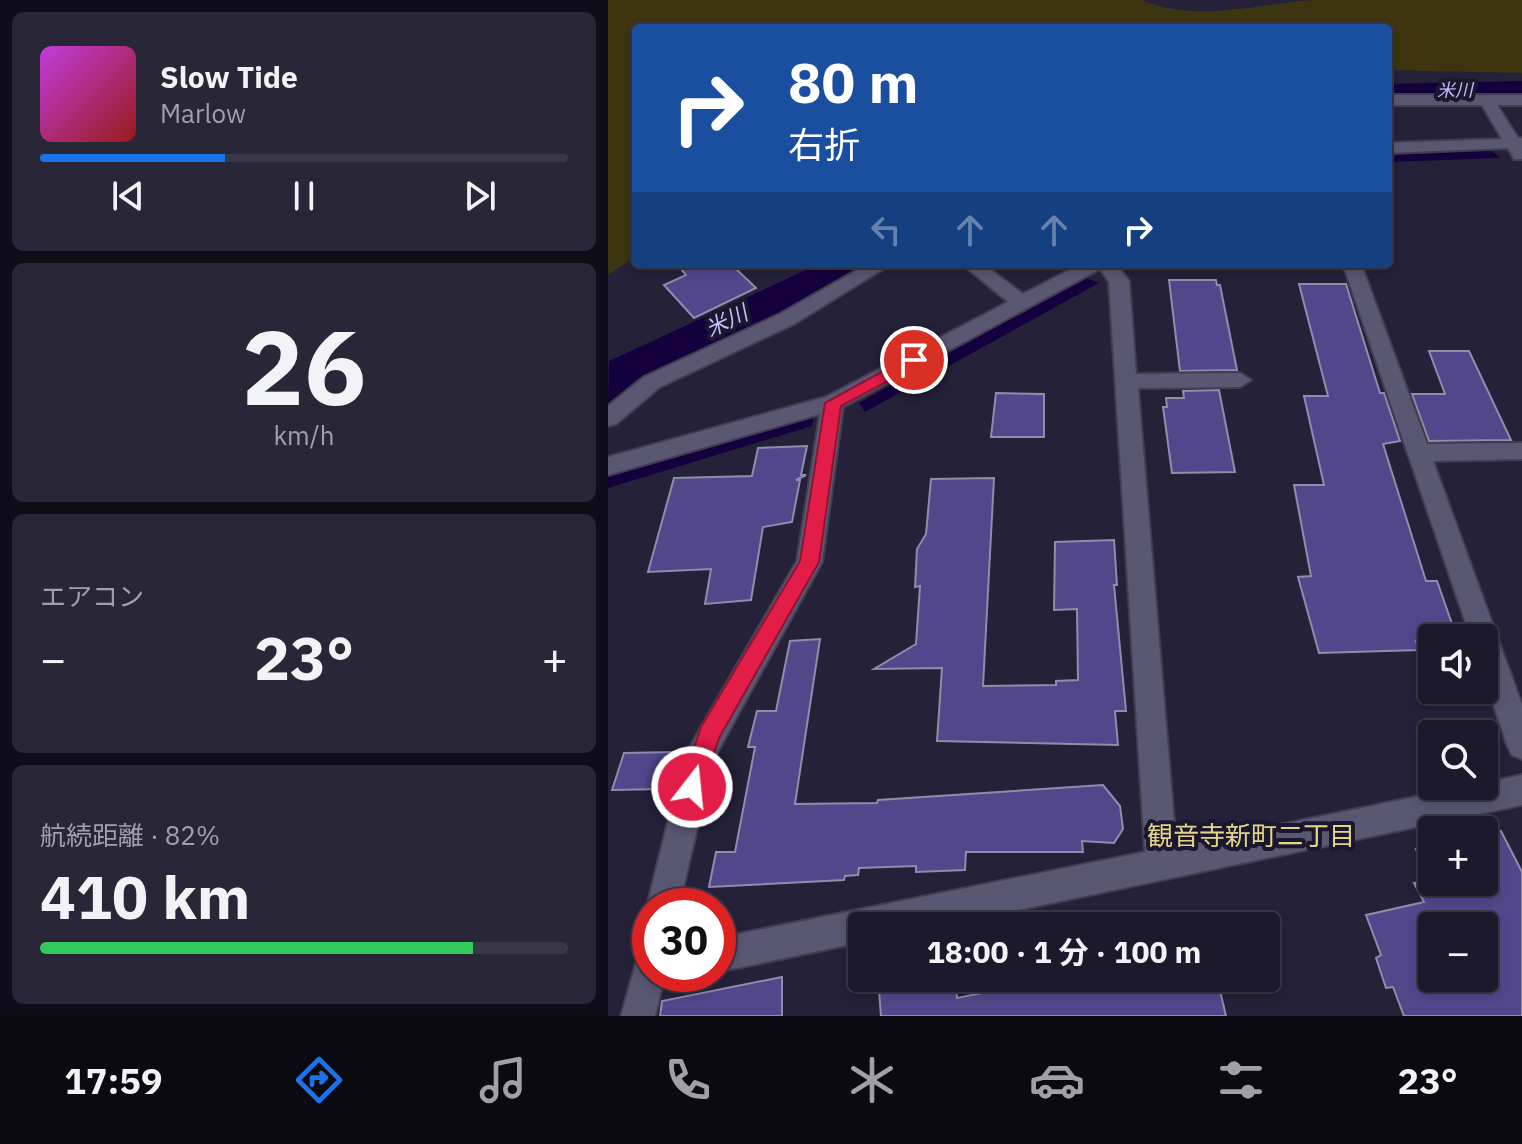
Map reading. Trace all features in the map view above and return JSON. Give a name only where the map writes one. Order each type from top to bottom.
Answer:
[{"type":"street","points":[[1486,99],[1519,148]]},
{"type":"street","points":[[1392,100],[1522,100]]},
{"type":"street","points":[[1392,148],[1519,148]]},
{"type":"street","points":[[608,418],[652,382],[787,319],[875,268]]},
{"type":"street","points":[[976,268],[1022,303]]},
{"type":"street","points":[[608,466],[833,403],[1088,268]]},
{"type":"street","points":[[1109,268],[1119,281],[1162,866]]},
{"type":"street","points":[[1353,268],[1522,745]]},
{"type":"street","points":[[1126,381],[1240,380]]},
{"type":"street","points":[[668,888],[704,746],[809,562],[833,403]]},
{"type":"street","points":[[1419,453],[1522,451]]},
{"type":"street","points":[[932,912],[1522,790]]},
{"type":"street","points":[[736,951],[848,929]]},
{"type":"street","points":[[638,1016],[644,992]]},
{"type":"shaded area","points":[[608,0],[1142,0],[1162,7],[1205,11],[1313,0],[1522,0],[1522,73],[1392,70],[1392,24],[632,24],[632,259],[608,275]]},
{"type":"water","name":"米川","points":[[1522,81],[1522,95],[1392,98],[1392,84]]},
{"type":"water","points":[[1492,151],[1501,158],[1392,162],[1392,155]]},
{"type":"water","name":"米川","points":[[810,268],[864,268],[820,294],[638,379],[608,403],[609,361]]},
{"type":"water","points":[[1085,278],[1099,283],[865,412],[859,403]]},
{"type":"water","points":[[814,415],[812,426],[608,488],[608,476]]},
{"type":"building","points":[[680,268],[735,268],[756,288],[694,318],[664,285],[686,275]]},
{"type":"building","points":[[1169,280],[1216,280],[1220,285],[1237,370],[1180,371]]},
{"type":"building","points":[[1299,284],[1346,284],[1380,393],[1384,393],[1400,441],[1383,444],[1426,581],[1437,581],[1452,624],[1418,624],[1418,650],[1319,653],[1298,577],[1311,576],[1294,485],[1324,485],[1304,396],[1328,396]]},
{"type":"building","points":[[1429,351],[1469,351],[1511,440],[1429,441],[1412,394],[1445,394]]},
{"type":"building","points":[[1219,390],[1235,472],[1172,473],[1163,407],[1167,407],[1166,398],[1184,398],[1183,391]]},
{"type":"building","points":[[996,393],[1044,394],[1044,437],[991,437]]},
{"type":"building","points":[[807,446],[801,475],[806,475],[796,480],[800,480],[792,522],[763,527],[751,600],[705,604],[711,569],[648,572],[674,478],[752,476],[758,448]]},
{"type":"building","points":[[994,478],[983,686],[1056,685],[1056,681],[1078,680],[1077,609],[1054,610],[1055,542],[1114,540],[1117,585],[1114,585],[1126,711],[1115,711],[1118,745],[937,741],[942,668],[874,669],[916,644],[920,586],[915,587],[917,549],[926,534],[931,479]]},
{"type":"building","points":[[820,639],[795,804],[877,803],[878,800],[1103,785],[1120,806],[1123,829],[1114,843],[1082,841],[1083,852],[966,852],[965,870],[916,872],[916,866],[859,868],[858,875],[845,876],[844,880],[709,887],[716,852],[735,852],[755,747],[748,747],[757,711],[776,711],[790,641]]},
{"type":"building","points":[[675,752],[664,789],[612,790],[624,753]]},
{"type":"building","points":[[1501,831],[1522,872],[1522,1016],[1404,1016],[1393,987],[1386,988],[1376,958],[1381,955],[1366,915],[1424,902],[1421,896],[1498,896],[1498,832]]},
{"type":"building","points":[[782,977],[782,1016],[660,1016],[662,1001],[707,992],[736,992],[736,986]]},
{"type":"building","points":[[879,992],[956,992],[957,998],[987,992],[1220,992],[1226,1016],[881,1016]]},
{"type":"district","name":"観音寺新町二丁目","points":[[1251,835]]},
{"type":"route","points":[[692,787],[699,757],[709,734],[809,562],[833,403],[914,360]]}]
